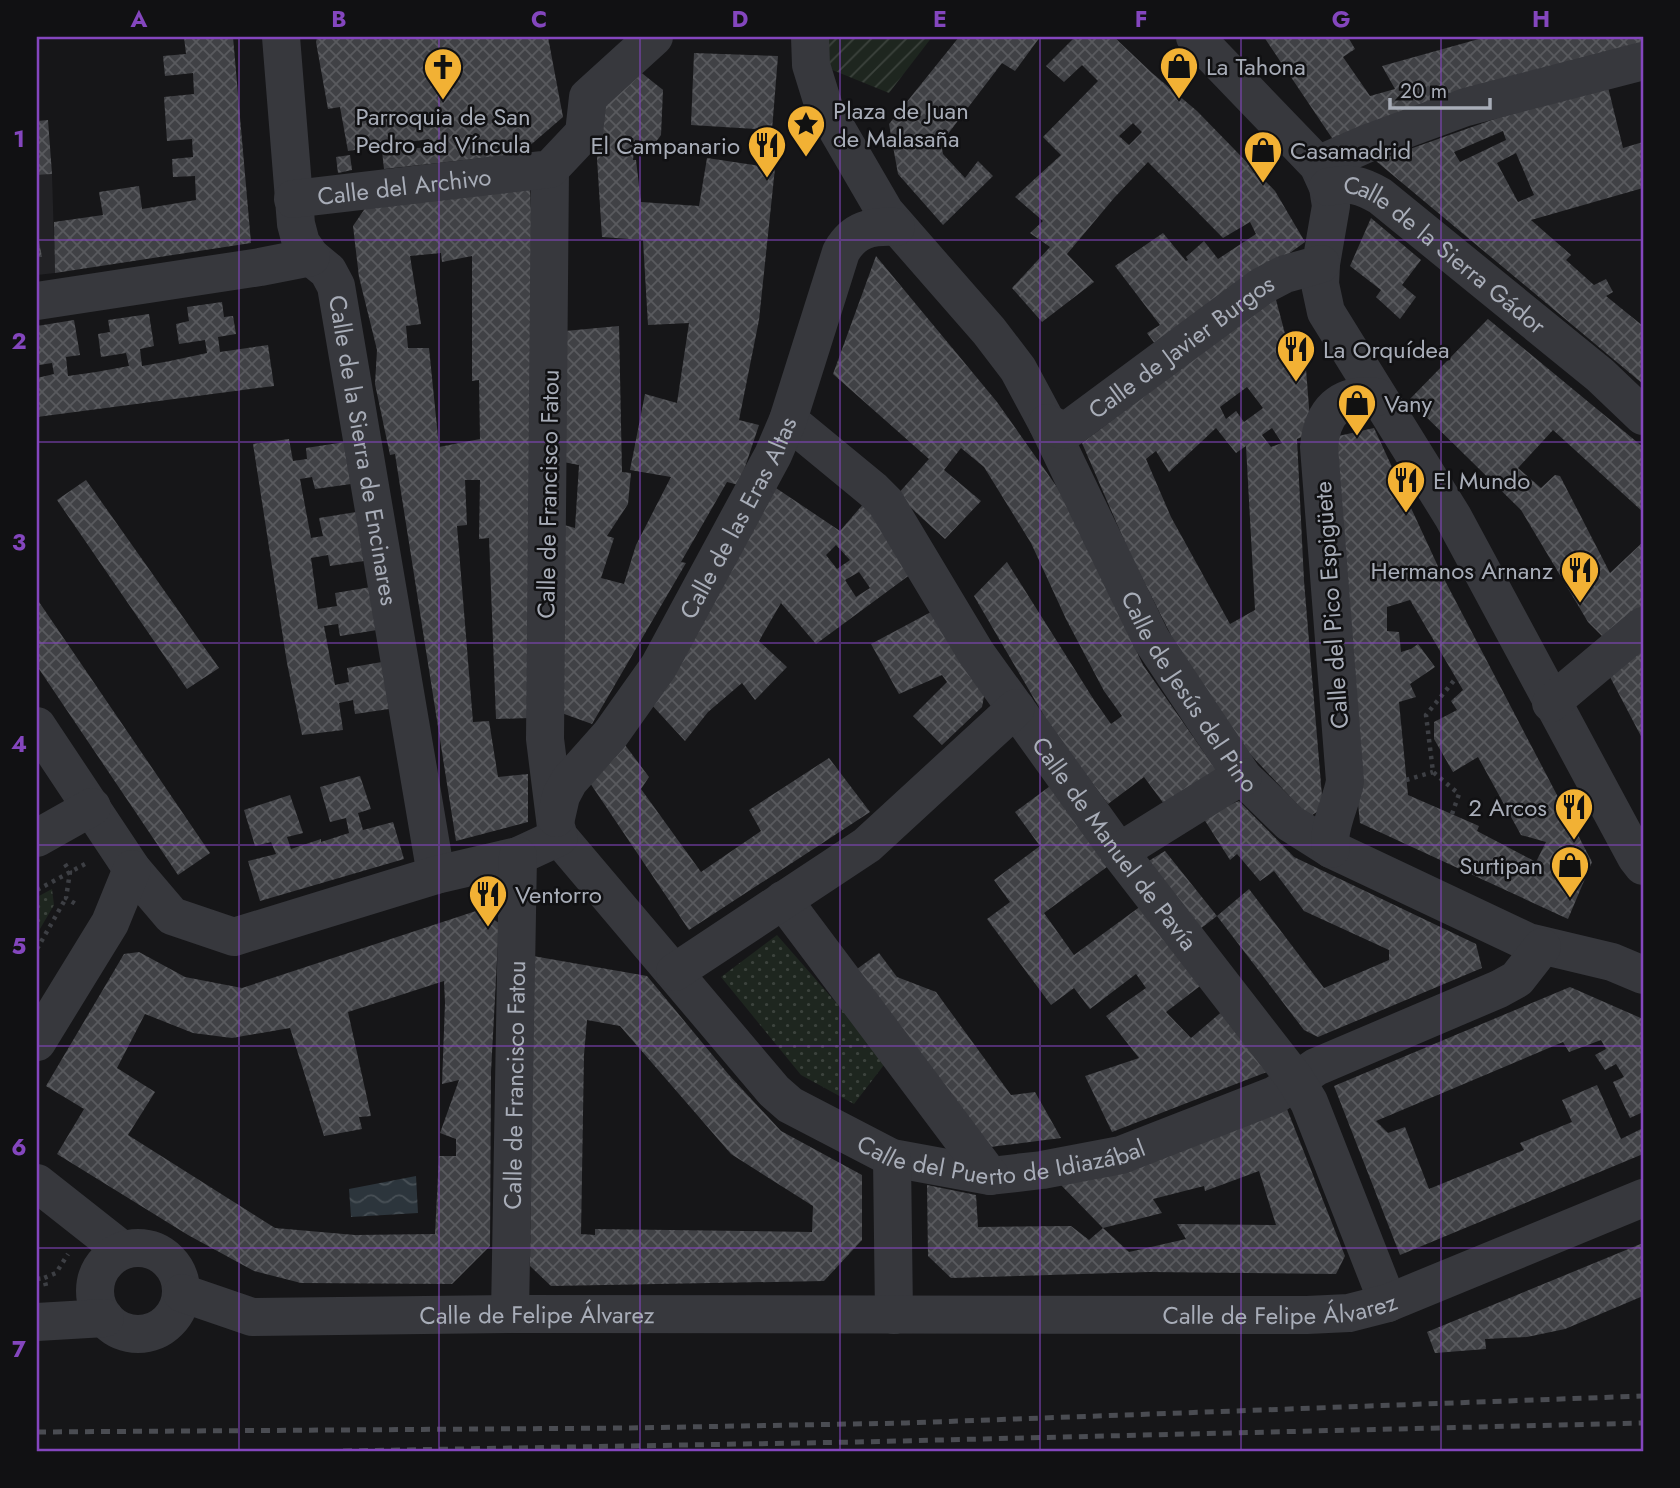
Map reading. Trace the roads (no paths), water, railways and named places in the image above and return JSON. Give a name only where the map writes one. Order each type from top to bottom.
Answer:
[{"type":"street","name":"Calle de la Sierra de Encinares","points":[[281,37],[296,224],[301,243],[311,257],[328,271],[336,286],[436,875]]},
{"type":"street","points":[[550,169],[584,133],[588,97],[654,37]]},
{"type":"street","points":[[810,37],[811,65],[824,107],[896,227]]},
{"type":"street","name":"Calle de la Sierra Gádor","points":[[1195,37],[1323,176],[1361,185],[1380,196],[1600,375],[1643,416]]},
{"type":"street","points":[[1643,61],[1466,107],[1368,143],[1323,176],[1331,206],[1320,284],[1326,312],[1453,517],[1551,703],[1643,866]]},
{"type":"street","name":"Calle del Archivo","points":[[293,199],[550,169]]},
{"type":"street","name":"Calle de Francisco Fatou","points":[[550,169],[545,739],[557,827]]},
{"type":"street","name":"Calle de las Eras Altas","points":[[557,827],[561,796],[569,781],[610,735],[659,666],[773,455],[788,420],[845,246],[849,239],[863,229],[896,227]]},
{"type":"street","name":"Calle de Jesús del Pino","points":[[896,227],[1018,369],[1047,423],[1151,639],[1243,777],[1290,823],[1331,849],[1528,942],[1612,962],[1643,975]]},
{"type":"street","points":[[37,301],[311,257]]},
{"type":"street","name":"Calle de Javier Burgos","points":[[1047,423],[1062,430],[1069,429],[1262,286],[1284,274],[1321,264]]},
{"type":"street","name":"Calle del Pico Espigüete","points":[[1331,849],[1328,839],[1345,781],[1320,435],[1324,421],[1336,405],[1349,398],[1366,395],[1377,397]]},
{"type":"street","name":"Calle de Manuel de Pavía","points":[[788,420],[886,503],[976,653],[1119,852],[1296,1079],[1309,1102],[1388,1303]]},
{"type":"street","points":[[1551,703],[1643,626]]},
{"type":"street","points":[[675,972],[867,845],[1016,708]]},
{"type":"street","points":[[37,726],[132,869],[172,916],[234,937],[436,875],[518,856],[557,827]]},
{"type":"street","points":[[1119,852],[1243,777]]},
{"type":"street","points":[[48,846],[92,807]]},
{"type":"street","name":"Calle del Puerto de Idiazábal","points":[[557,827],[774,1091],[790,1105],[892,1157],[990,1177],[1121,1155],[1275,1095],[1316,1067],[1499,989],[1517,979],[1542,947]]},
{"type":"street","name":"Calle de Francisco Fatou","points":[[510,1314],[518,856]]},
{"type":"street","points":[[37,1042],[110,923],[132,869]]},
{"type":"street","points":[[783,900],[990,1177]]},
{"type":"street","points":[[892,1157],[894,1315]]},
{"type":"street","points":[[37,1182],[122,1251]]},
{"type":"street","name":"Calle de Felipe Álvarez","points":[[181,1293],[253,1317],[1349,1313],[1388,1303],[1643,1198]]},
{"type":"street","points":[[136,1248],[150,1249],[163,1255],[174,1265],[180,1279],[181,1293],[178,1307],[170,1320],[159,1329],[130,1333],[116,1328],[105,1318],[95,1293],[101,1268],[110,1258],[122,1251],[136,1248]]},
{"type":"street","points":[[41,1304],[105,1318]]},
{"type":"water","points":[[416,1176],[418,1213],[351,1217],[349,1189]]},
{"type":"railway","points":[[37,1432],[630,1428],[906,1423],[1643,1396]]},
{"type":"railway","points":[[343,1451],[1643,1423]]},
{"type":"place","name":"La Tahona","points":[[1179,100]]},
{"type":"place","name":"Parroquia de San Pedro ad Víncula","points":[[443,101]]},
{"type":"place","name":"Plaza de Juan de Malasaña","points":[[806,158]]},
{"type":"place","name":"El Campanario","points":[[767,179]]},
{"type":"place","name":"Casamadrid","points":[[1263,184]]},
{"type":"place","name":"La Orquídea","points":[[1296,383]]},
{"type":"place","name":"Vany","points":[[1357,437]]},
{"type":"place","name":"El Mundo","points":[[1406,514]]},
{"type":"place","name":"Hermanos Arnanz","points":[[1580,604]]},
{"type":"place","name":"2 Arcos","points":[[1574,841]]},
{"type":"place","name":"Surtipan","points":[[1570,899]]},
{"type":"place","name":"Ventorro","points":[[488,928]]}]
